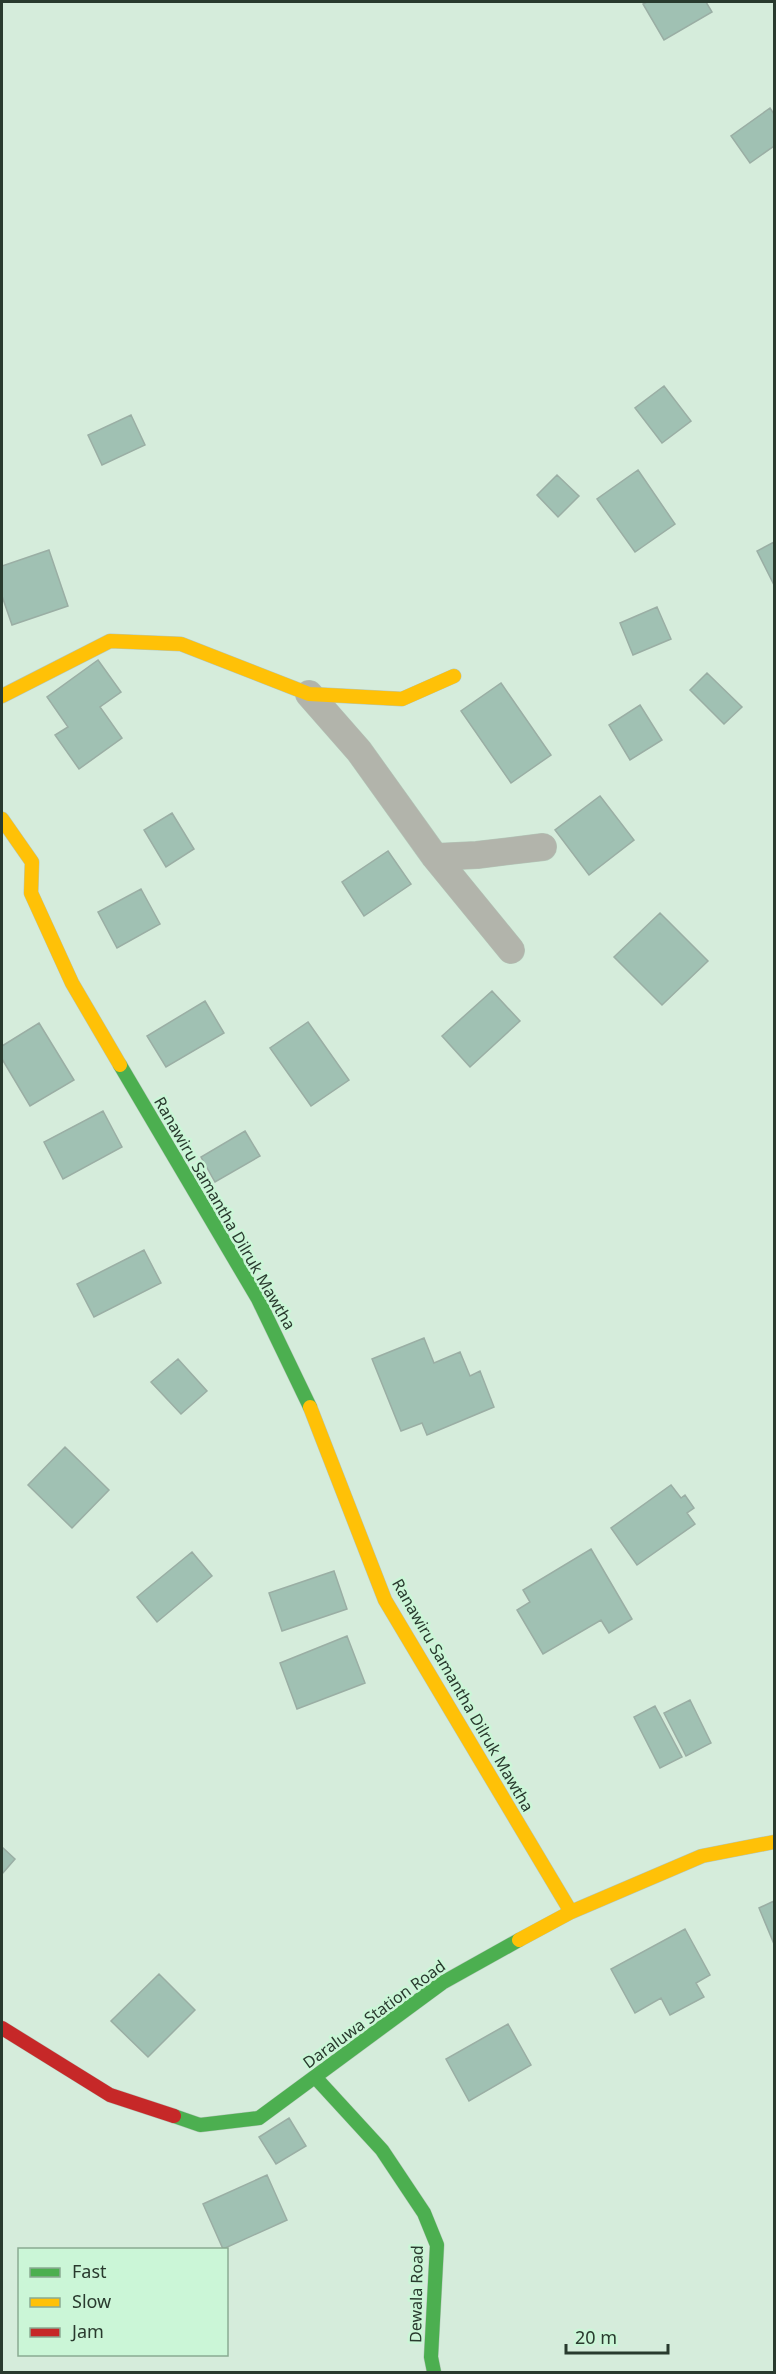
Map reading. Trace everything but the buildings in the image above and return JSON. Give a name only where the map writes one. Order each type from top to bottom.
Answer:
[{"type":"street","points":[[2,696],[110,641],[181,644],[309,694],[402,699],[454,676]]},
{"type":"street","points":[[309,694],[359,751],[435,857],[511,950]]},
{"type":"street","name":"Ranawiru Samantha Dilruk Mawtha","points":[[2,819],[32,862],[31,893],[72,983],[263,1309],[317,1419],[385,1600],[571,1912]]},
{"type":"street","points":[[435,857],[477,855],[543,847]]},
{"type":"street","name":"Daraluwa Station Road","points":[[2,2028],[110,2095],[200,2125],[259,2118],[442,1983],[571,1912],[702,1856],[774,1842]]},
{"type":"street","name":"Dewala Road","points":[[315,2077],[382,2150],[423,2213],[437,2245],[431,2356],[434,2373]]},
{"type":"traffic: fast","points":[[120,1065],[258,1299],[310,1407]]},
{"type":"traffic: fast","points":[[174,2116],[200,2125],[259,2118],[442,1983],[519,1940]]},
{"type":"traffic: fast","points":[[315,2077],[382,2150],[424,2213],[437,2245],[431,2357],[434,2372]]},
{"type":"traffic: slow","points":[[2,696],[110,641],[181,644],[309,694],[402,699],[454,676]]},
{"type":"traffic: slow","points":[[2,819],[32,862],[31,893],[72,983],[120,1065]]},
{"type":"traffic: slow","points":[[310,1407],[385,1600],[571,1912]]},
{"type":"traffic: slow","points":[[519,1940],[571,1912],[702,1856],[774,1842]]},
{"type":"traffic: jam","points":[[2,2028],[110,2095],[174,2116]]}]
